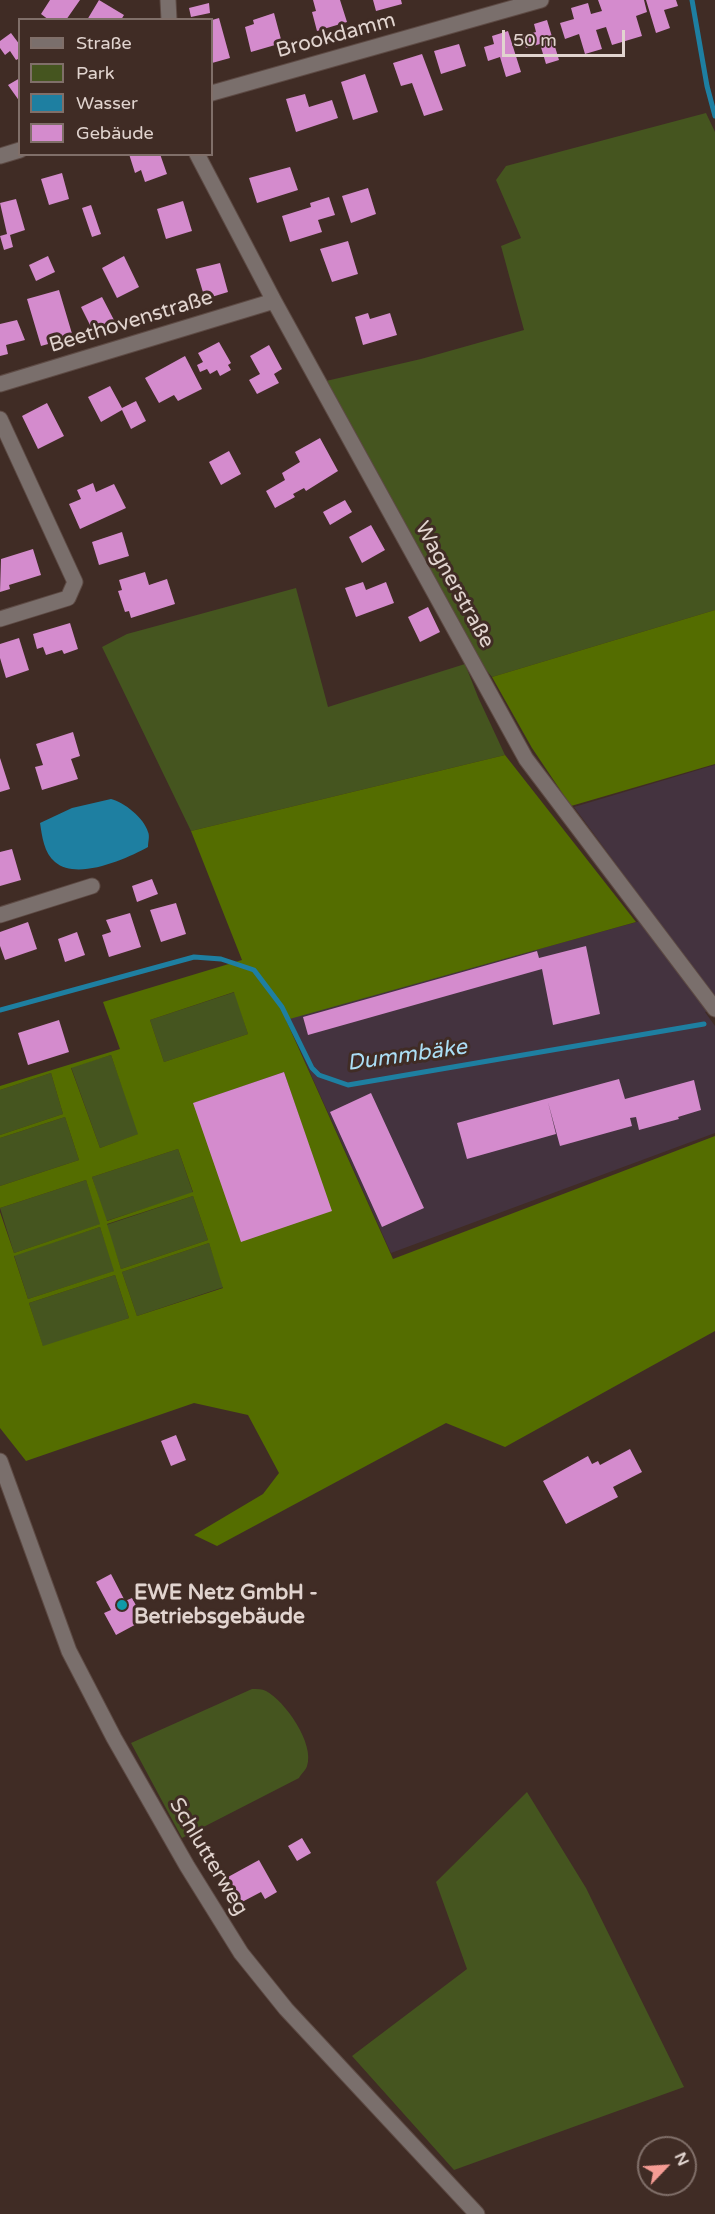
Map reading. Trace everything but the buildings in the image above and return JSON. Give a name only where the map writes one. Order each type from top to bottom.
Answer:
[{"type":"street","points":[[168,0],[169,18]]},
{"type":"street","name":"Brookdamm","points":[[213,93],[541,0]]},
{"type":"street","points":[[0,156],[18,151]]},
{"type":"street","name":"Wagnerstraße","points":[[197,156],[274,301],[526,759],[715,1009]]},
{"type":"street","name":"Beethovenstraße","points":[[0,384],[274,301]]},
{"type":"street","points":[[0,419],[75,582],[68,598],[0,619]]},
{"type":"street","points":[[0,915],[92,886]]},
{"type":"street","name":"Schlutterweg","points":[[0,1461],[69,1651],[125,1757],[187,1866],[235,1943],[286,2009],[477,2214]]},
{"type":"shaded area","points":[[715,765],[715,1010],[705,1012],[715,1026],[715,1133],[391,1253],[286,1019],[655,917],[574,807]]},
{"type":"green space","points":[[706,113],[715,132],[715,610],[492,677],[478,660],[326,381],[421,359],[524,330],[501,246],[521,238],[496,180],[506,166]]},
{"type":"green space","points":[[296,588],[328,707],[465,664],[505,755],[191,831],[102,647],[127,634]]},
{"type":"green space","points":[[715,610],[715,764],[571,806],[532,748],[492,677]]},
{"type":"green space","points":[[505,755],[636,922],[286,1020],[393,1259],[715,1136],[715,1331],[505,1447],[446,1423],[217,1546],[194,1535],[263,1494],[279,1473],[248,1415],[194,1403],[26,1461],[0,1428],[0,1212],[14,1253],[100,1224],[86,1180],[0,1208],[0,1186],[79,1160],[65,1117],[0,1138],[0,1135],[63,1114],[51,1073],[0,1090],[0,1086],[120,1049],[103,1002],[242,960],[191,831]],"holes":[[[234,992],[248,1034],[164,1062],[150,1020]],[[111,1055],[138,1134],[100,1148],[71,1068]],[[284,1072],[331,1211],[194,1103]],[[178,1149],[193,1192],[107,1221],[92,1177]],[[193,1196],[208,1240],[121,1269],[107,1224]],[[100,1227],[114,1271],[28,1299],[14,1256]],[[209,1243],[223,1288],[137,1316],[122,1272]],[[115,1275],[129,1318],[43,1346],[29,1303]]]},
{"type":"green space","points":[[235,992],[248,1034],[164,1062],[150,1020]]},
{"type":"green space","points":[[111,1055],[139,1134],[100,1148],[71,1067]]},
{"type":"green space","points":[[51,1073],[63,1114],[0,1135],[0,1090]]},
{"type":"green space","points":[[65,1117],[79,1160],[0,1186],[0,1138]]},
{"type":"green space","points":[[178,1149],[193,1193],[106,1221],[92,1177]]},
{"type":"green space","points":[[86,1180],[101,1224],[14,1253],[0,1208]]},
{"type":"green space","points":[[193,1196],[208,1240],[121,1269],[106,1225]]},
{"type":"green space","points":[[100,1227],[115,1271],[28,1299],[14,1255]]},
{"type":"green space","points":[[209,1243],[224,1287],[137,1316],[122,1272]]},
{"type":"green space","points":[[115,1275],[129,1318],[43,1347],[29,1303]]},
{"type":"green space","points":[[252,1689],[261,1689],[274,1696],[297,1724],[307,1746],[306,1768],[299,1778],[182,1838],[131,1743]]},
{"type":"green space","points":[[527,1792],[586,1888],[684,2087],[454,2170],[352,2056],[467,1969],[436,1882]]},
{"type":"water","points":[[111,799],[127,807],[142,821],[149,834],[148,847],[115,862],[88,869],[64,867],[55,862],[46,849],[40,823],[72,808]]},
{"type":"waterway","points":[[692,0],[707,86],[715,116]]},
{"type":"waterway","name":"Dummbäke","points":[[0,1010],[194,957],[221,959],[254,970],[282,1007],[312,1068],[319,1075],[348,1085],[704,1024]]},
{"type":"place","name":"EWE Netz GmbH - Betriebsgebäude","points":[[122,1605]]}]
